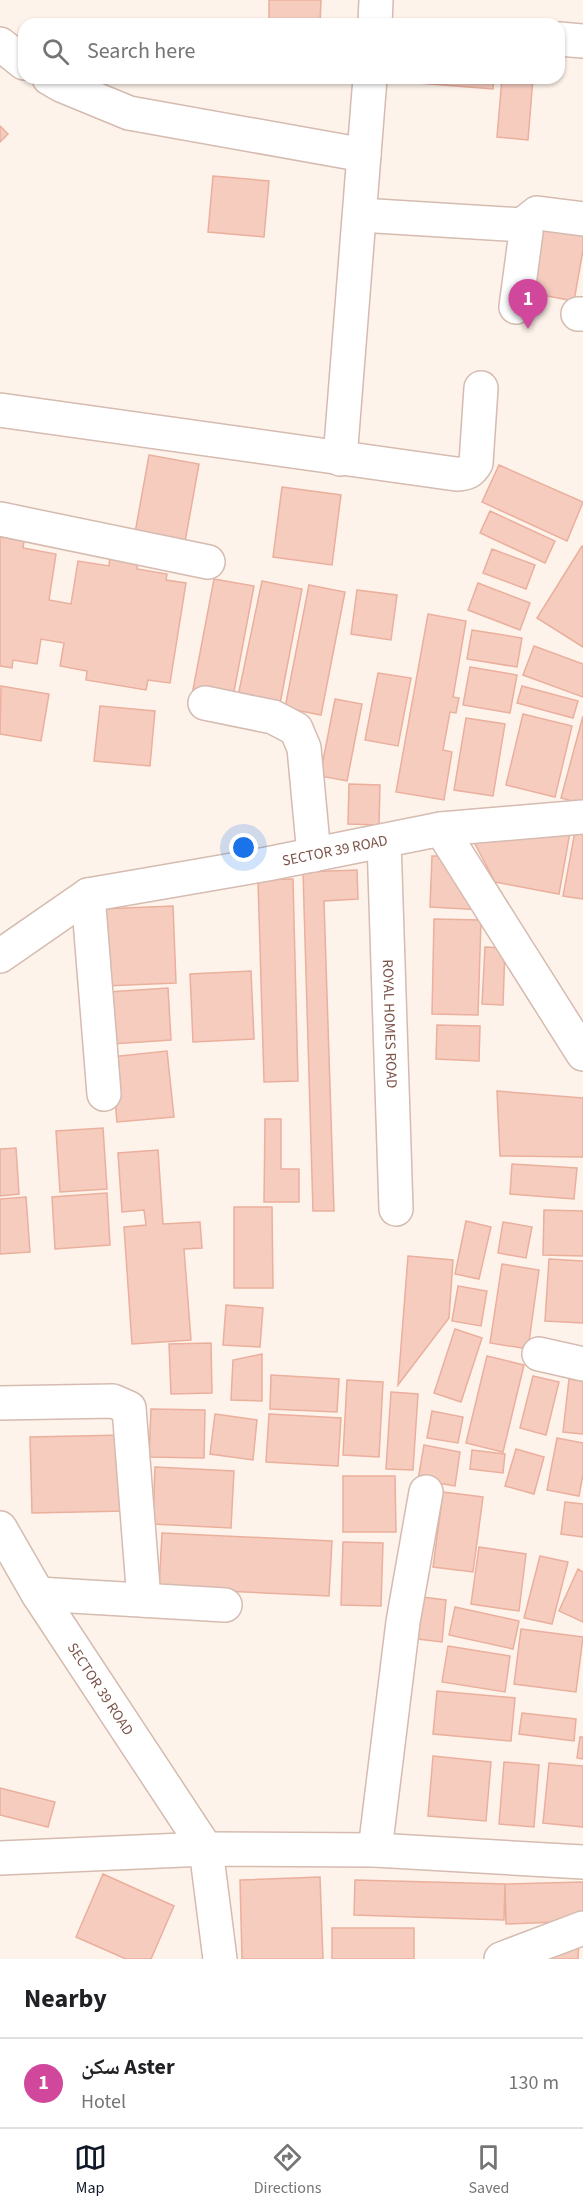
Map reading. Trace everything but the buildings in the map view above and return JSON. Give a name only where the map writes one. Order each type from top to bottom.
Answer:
[{"type":"street","points":[[375,18],[376,0]]},
{"type":"street","points":[[565,40],[583,41]]},
{"type":"street","points":[[0,44],[18,58]]},
{"type":"street","points":[[59,84],[129,113],[364,155]]},
{"type":"street","points":[[340,459],[370,84]]},
{"type":"street","points":[[360,215],[522,225],[537,213],[583,219]]},
{"type":"street","points":[[516,308],[526,231],[522,225]]},
{"type":"street","points":[[0,410],[340,459],[466,474],[476,463],[481,388]]},
{"type":"street","points":[[0,519],[208,562]]},
{"type":"street","points":[[205,703],[273,717],[296,729],[304,748],[314,855]]},
{"type":"street","name":"SECTOR 39 ROAD","points":[[6,944],[88,895],[314,855],[441,829],[583,817]]},
{"type":"street","points":[[441,829],[583,1054]]},
{"type":"street","name":"ROYAL HOMES ROAD","points":[[384,841],[396,1209]]},
{"type":"street","points":[[88,895],[104,1094]]},
{"type":"street","points":[[539,1354],[583,1364]]},
{"type":"street","points":[[0,1403],[113,1401],[129,1408],[144,1600]]},
{"type":"street","points":[[375,1850],[403,1622],[426,1492]]},
{"type":"street","name":"SECTOR 39 ROAD","points":[[0,1528],[38,1594],[206,1849]]},
{"type":"street","points":[[38,1594],[225,1605]]},
{"type":"street","points":[[206,1849],[220,1959]]},
{"type":"street","points":[[0,1858],[206,1849],[375,1850],[583,1862]]},
{"type":"street","points":[[501,1959],[583,1928]]},
{"type":"place","name":"سكن Aster","points":[[528,329]]}]
